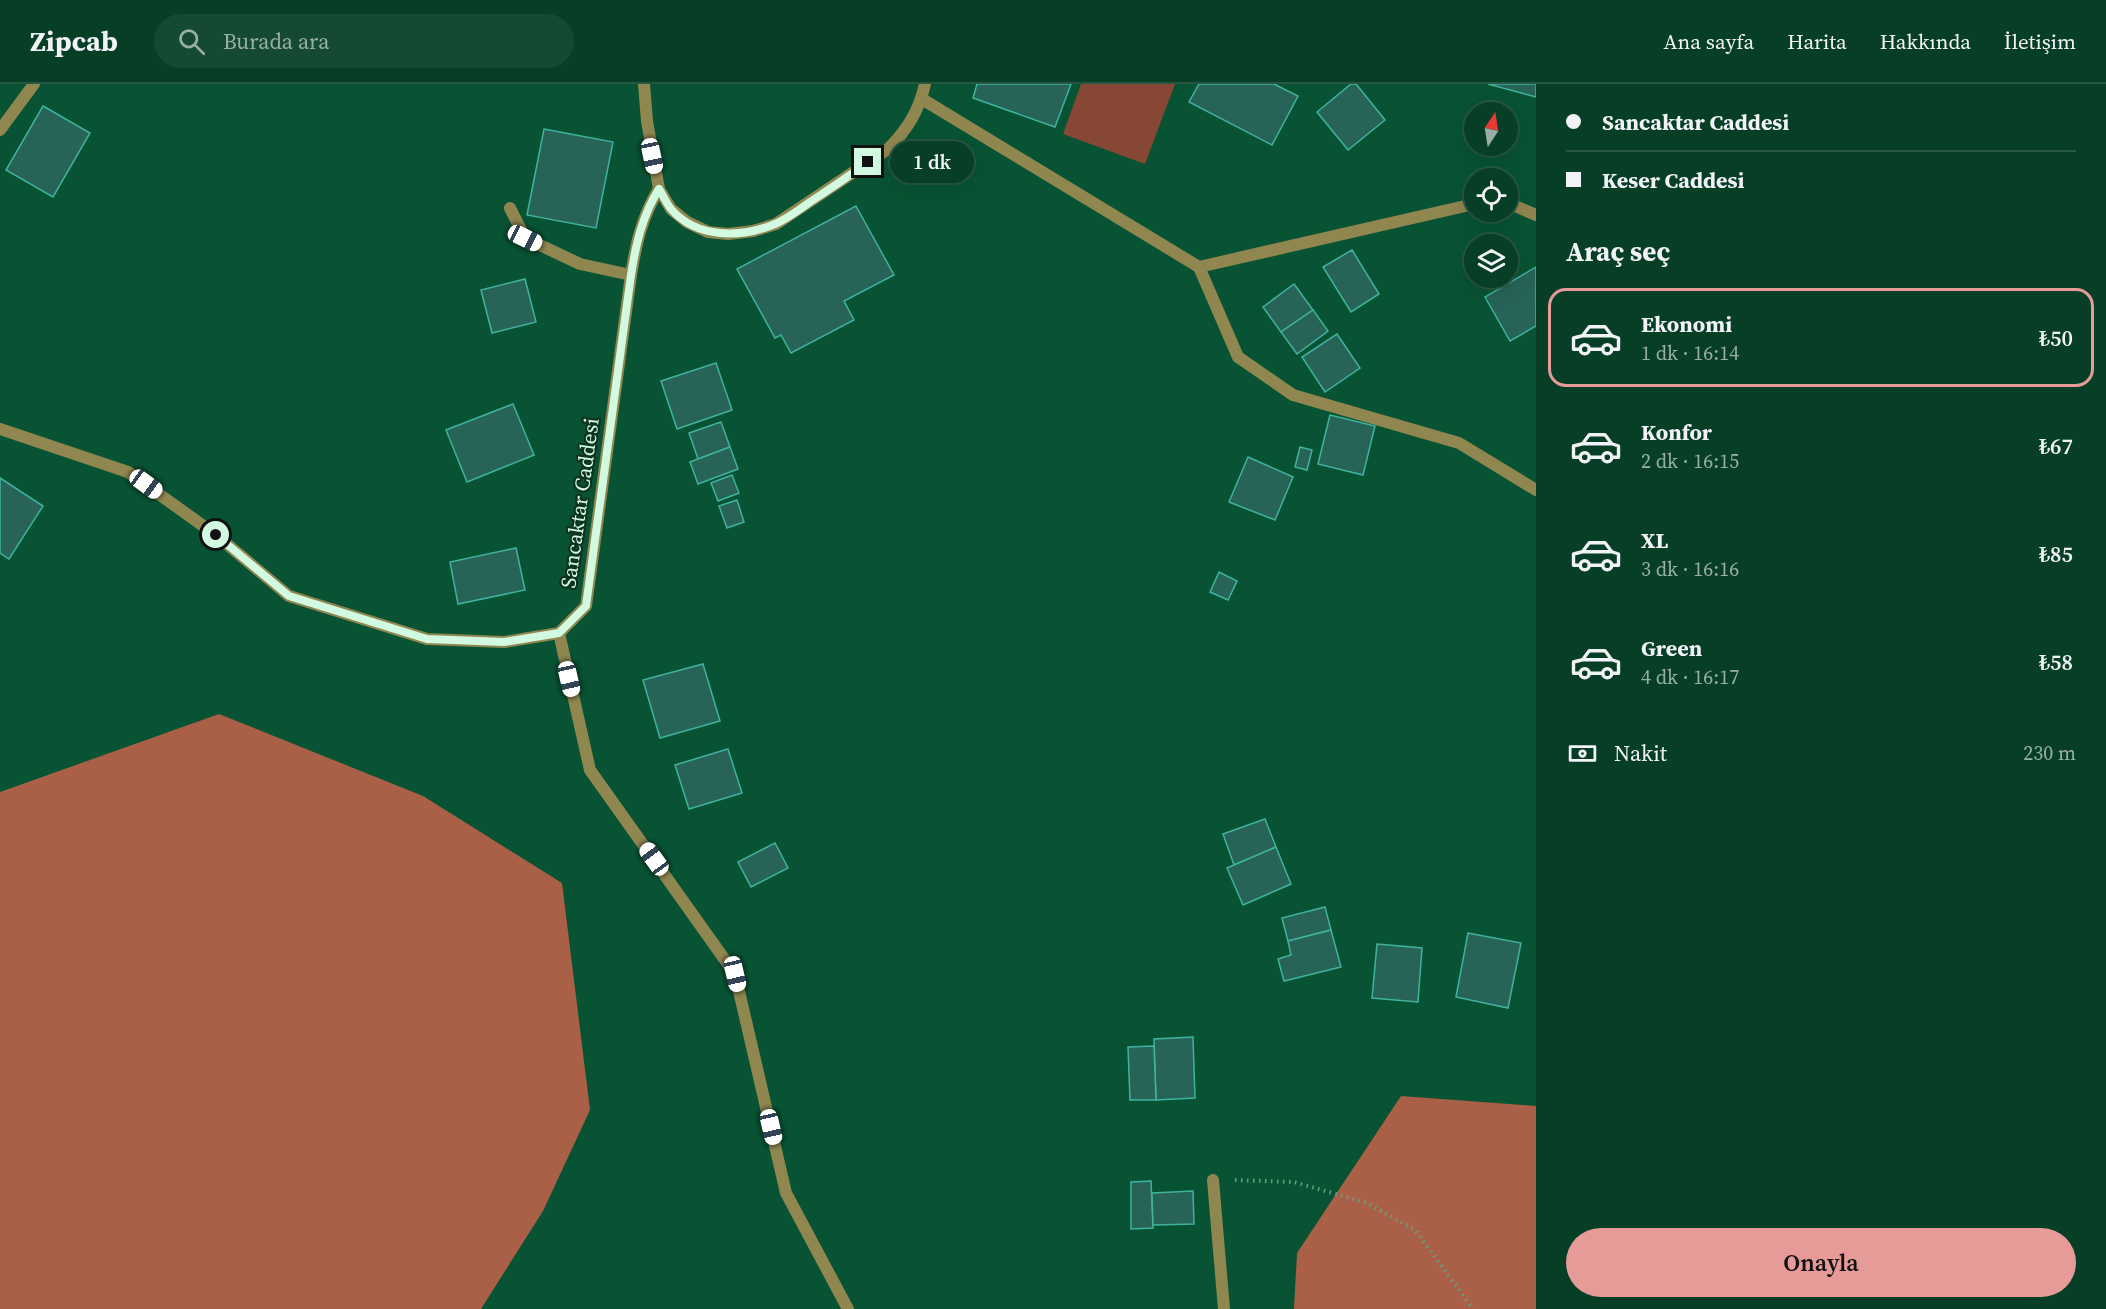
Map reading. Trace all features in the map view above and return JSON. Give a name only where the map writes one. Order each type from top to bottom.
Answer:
[{"type":"street","points":[[0,130],[34,84]]},
{"type":"street","points":[[644,84],[647,121],[659,189],[671,209],[687,222],[708,232],[728,234],[753,231],[776,224],[888,149],[903,134],[914,117],[922,99],[925,84]]},
{"type":"street","points":[[922,99],[1199,267],[1238,357],[1293,395],[1459,443],[1536,490]]},
{"type":"street","name":"Sancaktar Caddesi","points":[[559,633],[586,606],[637,240],[650,202],[659,189]]},
{"type":"street","points":[[1199,267],[1464,206]]},
{"type":"street","points":[[1518,207],[1536,214]]},
{"type":"street","points":[[510,208],[525,238],[580,264],[631,275]]},
{"type":"street","points":[[0,429],[128,471],[216,535],[289,596],[427,639],[504,642],[559,633],[590,770],[735,974],[786,1192],[848,1309]]},
{"type":"street","points":[[1213,1180],[1224,1309]]},
{"type":"path","points":[[1213,1180],[1294,1182],[1367,1203],[1415,1230],[1473,1309]]},
{"type":"shaded area","points":[[1081,84],[1175,84],[1145,164],[1063,134]]},
{"type":"shaded area","points":[[219,714],[423,796],[562,883],[590,1110],[543,1211],[481,1309],[0,1309],[0,792]]},
{"type":"shaded area","points":[[1401,1096],[1536,1106],[1536,1309],[1294,1309],[1297,1253]]},
{"type":"building","points":[[977,84],[1071,84],[1055,127],[973,98]]},
{"type":"building","points":[[1199,84],[1274,84],[1298,96],[1272,145],[1189,102]]},
{"type":"building","points":[[1351,84],[1356,84],[1385,120],[1348,150],[1317,112]]},
{"type":"building","points":[[1488,84],[1536,84],[1536,97]]},
{"type":"building","points":[[43,106],[90,133],[53,197],[6,170]]},
{"type":"building","points":[[544,129],[613,142],[596,228],[527,215]]},
{"type":"building","points":[[856,206],[894,275],[844,301],[854,320],[791,353],[781,335],[775,338],[737,269]]},
{"type":"building","points":[[1352,250],[1379,294],[1351,312],[1323,267]]},
{"type":"building","points":[[1536,267],[1536,326],[1510,341],[1485,297],[1500,288],[1518,288],[1518,278]]},
{"type":"building","points":[[525,279],[536,322],[492,333],[481,290]]},
{"type":"building","points":[[1294,284],[1313,310],[1281,332],[1263,307]]},
{"type":"building","points":[[1313,310],[1328,331],[1297,354],[1281,332]]},
{"type":"building","points":[[1337,334],[1360,368],[1325,392],[1302,357]]},
{"type":"building","points":[[716,363],[732,410],[677,429],[661,381]]},
{"type":"building","points":[[513,404],[534,455],[467,482],[446,430]]},
{"type":"building","points":[[1330,415],[1375,426],[1363,475],[1318,464]]},
{"type":"building","points":[[721,422],[730,447],[698,459],[689,433]]},
{"type":"building","points":[[730,447],[738,469],[698,484],[690,462]]},
{"type":"building","points":[[1300,447],[1312,450],[1307,470],[1295,467]]},
{"type":"building","points":[[1248,457],[1293,477],[1275,520],[1229,502]]},
{"type":"building","points":[[732,475],[739,493],[718,501],[711,483]]},
{"type":"building","points":[[0,478],[43,506],[9,559],[0,553]]},
{"type":"building","points":[[737,500],[744,522],[727,528],[719,506]]},
{"type":"building","points":[[516,548],[525,590],[458,604],[450,562]]},
{"type":"building","points":[[1219,572],[1237,581],[1228,600],[1210,592]]},
{"type":"building","points":[[703,664],[720,721],[660,738],[643,680]]},
{"type":"building","points":[[728,749],[742,793],[689,809],[675,765]]},
{"type":"building","points":[[1265,819],[1276,847],[1234,865],[1223,834]]},
{"type":"building","points":[[775,843],[788,868],[751,887],[738,862]]},
{"type":"building","points":[[1276,847],[1291,884],[1243,905],[1227,868]]},
{"type":"building","points":[[1325,907],[1331,930],[1288,941],[1282,918]]},
{"type":"building","points":[[1331,930],[1341,967],[1284,981],[1278,959],[1291,955],[1288,941]]},
{"type":"building","points":[[1468,933],[1521,943],[1508,1008],[1456,997]]},
{"type":"building","points":[[1377,944],[1422,948],[1418,1002],[1372,998]]},
{"type":"building","points":[[1193,1037],[1195,1098],[1156,1100],[1154,1039]]},
{"type":"building","points":[[1154,1046],[1156,1100],[1130,1100],[1128,1047]]},
{"type":"building","points":[[1151,1181],[1153,1228],[1131,1229],[1131,1182]]},
{"type":"building","points":[[1193,1191],[1194,1224],[1153,1225],[1152,1193]]},
{"type":"route","points":[[216,535],[289,596],[427,639],[504,642],[559,633],[586,606],[631,275],[637,240],[650,202],[659,189],[671,209],[687,222],[708,232],[728,234],[753,231],[776,224],[868,162]]}]
